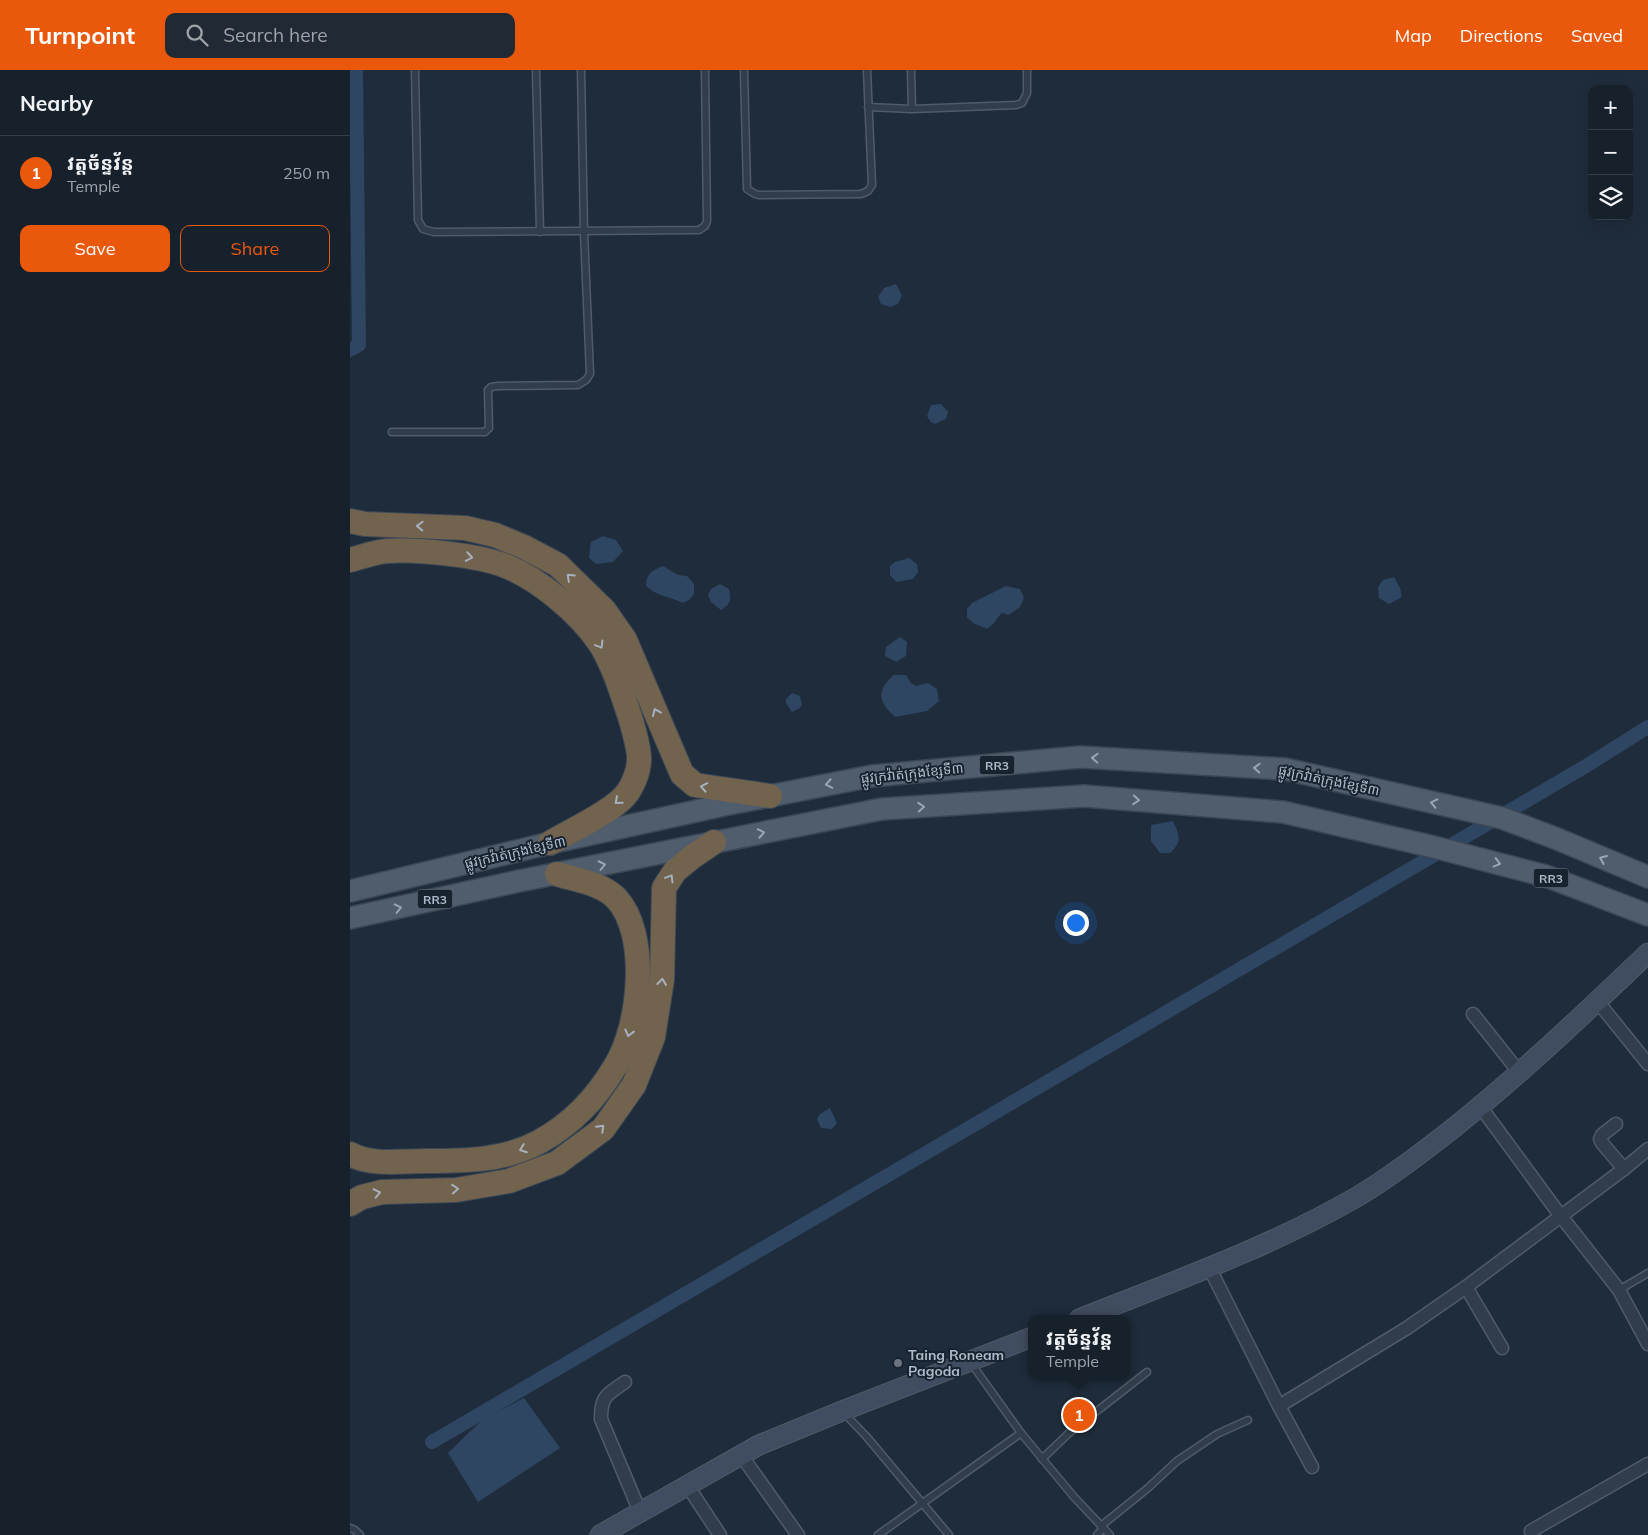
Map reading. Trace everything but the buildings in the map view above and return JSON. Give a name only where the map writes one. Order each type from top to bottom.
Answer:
[{"type":"highway","points":[[350,521],[365,524],[464,528],[495,536],[524,547],[558,565],[604,610],[625,640],[682,774],[695,785],[770,796]]},
{"type":"highway","points":[[350,560],[386,551],[426,552],[468,556],[506,566],[548,591],[573,612],[600,643],[617,680],[630,716],[640,758],[636,775],[628,792],[617,804],[550,843]]},
{"type":"highway","points":[[350,1204],[362,1197],[382,1192],[456,1190],[509,1181],[557,1163],[603,1129],[634,1085],[652,1037],[662,980],[664,888],[675,871],[692,856],[714,842]]},
{"type":"highway","points":[[350,1154],[376,1161],[482,1160],[521,1151],[540,1142],[558,1130],[581,1112],[597,1092],[617,1064],[629,1036],[638,978],[635,933],[628,915],[616,898],[601,888],[557,874]]},
{"type":"main road","name":"ផ្លូវក្រវ៉ាត់ក្រុងខ្សែទី៣","points":[[350,891],[550,843],[872,776],[1080,757],[1285,769],[1502,818],[1555,838],[1648,878]]},
{"type":"main road","name":"ផ្លូវក្រវ៉ាត់ក្រុងខ្សែទី៣","points":[[350,918],[520,881],[882,809],[1084,796],[1283,812],[1442,849],[1546,876],[1648,916]]},
{"type":"main road","points":[[1089,1315],[1258,1248],[1356,1197],[1415,1158],[1480,1106],[1598,1002],[1648,953]]},
{"type":"main road","points":[[600,1535],[759,1445],[1028,1339]]},
{"type":"street","points":[[1598,1002],[1648,1064]]},
{"type":"street","points":[[1473,1014],[1519,1072]]},
{"type":"street","points":[[1480,1106],[1560,1215],[1619,1290],[1648,1344]]},
{"type":"street","points":[[1616,1124],[1602,1135],[1600,1139],[1602,1144],[1624,1169]]},
{"type":"street","points":[[1279,1406],[1407,1328],[1466,1287],[1648,1149]]},
{"type":"street","points":[[1209,1267],[1312,1467]]},
{"type":"street","points":[[1466,1287],[1502,1348]]},
{"type":"street","points":[[625,1382],[606,1396],[601,1405],[601,1419],[640,1512]]},
{"type":"street","points":[[741,1455],[798,1535]]},
{"type":"street","points":[[1531,1531],[1648,1464]]},
{"type":"street","points":[[687,1485],[720,1535]]},
{"type":"lane","points":[[415,70],[418,220],[423,229],[434,232],[699,230],[705,226],[707,221],[705,70]]},
{"type":"lane","points":[[536,70],[540,232]]},
{"type":"lane","points":[[392,432],[485,432],[489,428],[488,390],[491,387],[578,385],[586,380],[590,374],[584,232],[581,70]]},
{"type":"lane","points":[[744,70],[747,189],[755,194],[861,194],[868,191],[872,185],[867,70]]},
{"type":"lane","points":[[911,70],[912,109]]},
{"type":"lane","points":[[868,107],[912,109],[1016,105],[1022,103],[1027,93],[1027,70]]},
{"type":"lane","points":[[1619,1290],[1648,1273]]},
{"type":"lane","points":[[970,1362],[1042,1459],[1074,1498],[1110,1535]]},
{"type":"lane","points":[[1042,1459],[1069,1433],[1147,1372]]},
{"type":"lane","points":[[842,1411],[866,1436],[948,1535]]},
{"type":"lane","points":[[1097,1535],[1102,1527],[1148,1488],[1176,1461],[1217,1434],[1248,1420]]},
{"type":"lane","points":[[878,1535],[1021,1433]]},
{"type":"lane","points":[[350,1528],[360,1535]]},
{"type":"water","points":[[896,284],[902,295],[898,304],[890,307],[881,304],[878,297],[884,288]]},
{"type":"water","points":[[941,404],[948,412],[946,419],[935,424],[927,416],[931,405]]},
{"type":"water","points":[[603,536],[616,540],[623,551],[613,562],[596,564],[589,558],[591,542]]},
{"type":"water","points":[[909,558],[917,564],[918,572],[913,579],[896,582],[890,575],[890,566],[895,562]]},
{"type":"water","points":[[663,566],[678,575],[687,576],[694,584],[694,594],[689,600],[683,603],[659,594],[646,586],[650,573]]},
{"type":"water","points":[[1394,577],[1402,597],[1389,604],[1379,598],[1378,587],[1383,580]]},
{"type":"water","points":[[720,584],[729,589],[730,596],[727,606],[721,610],[711,602],[708,595],[711,589]]},
{"type":"water","points":[[1006,586],[1020,589],[1024,598],[1020,607],[1009,615],[1002,613],[987,629],[973,623],[967,617],[967,609],[972,603]]},
{"type":"water","points":[[900,637],[907,642],[906,656],[896,662],[885,656],[886,647]]},
{"type":"water","points":[[894,675],[906,675],[911,683],[916,686],[928,683],[937,689],[939,701],[927,711],[895,717],[885,706],[881,696],[884,686]]},
{"type":"water","points":[[792,693],[800,696],[802,704],[800,708],[792,712],[786,703],[786,699]]},
{"type":"water","points":[[1173,821],[1179,838],[1177,845],[1170,853],[1160,853],[1151,841],[1151,825]]},
{"type":"water","points":[[830,1108],[837,1123],[832,1129],[821,1128],[817,1119],[820,1114]]},
{"type":"water","points":[[524,1398],[560,1448],[478,1502],[448,1453],[483,1419]]},
{"type":"waterway","points":[[350,350],[359,345],[356,70]]},
{"type":"waterway","points":[[432,1442],[1586,766],[1648,727]]},
{"type":"place","name":"Taing Roneam Pagoda","points":[[898,1363]]},
{"type":"place","name":"វត្តច័ន្ទវ័ន្ត","points":[[1079,1415]]}]
